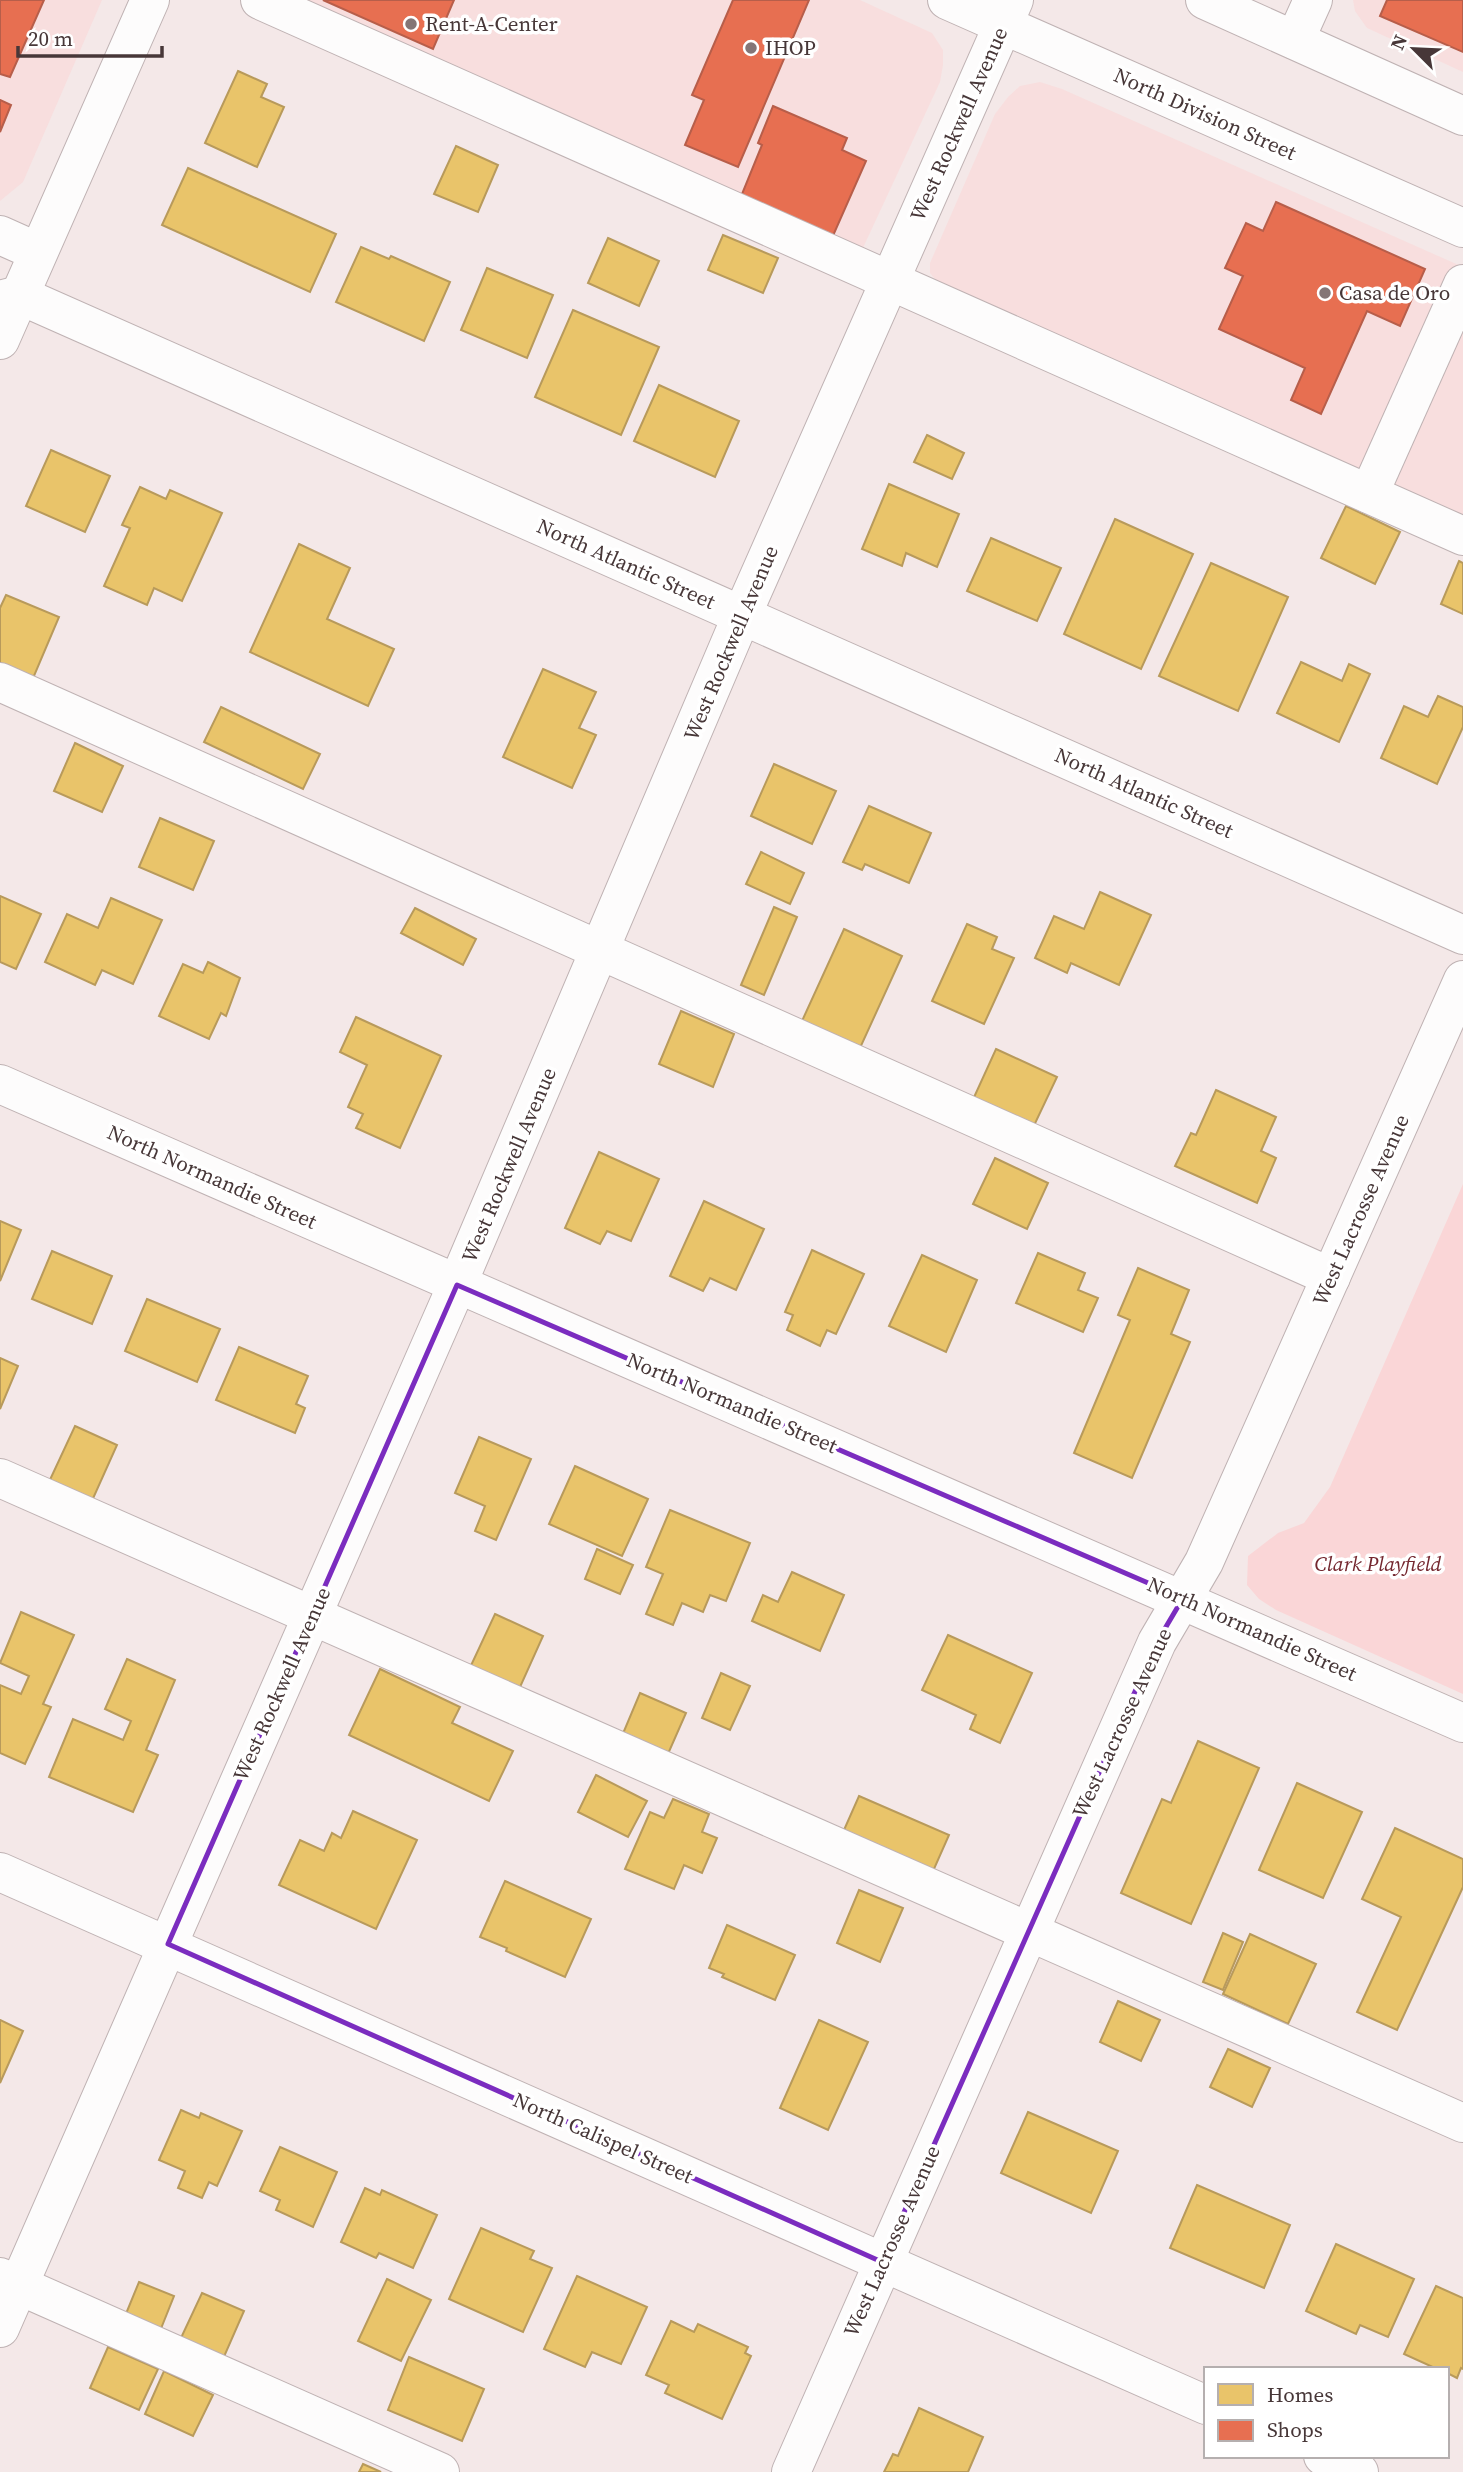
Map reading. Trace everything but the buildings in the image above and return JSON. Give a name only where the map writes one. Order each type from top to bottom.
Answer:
[{"type":"street","points":[[0,340],[10,297],[38,252],[150,0]]},
{"type":"street","points":[[260,0],[1463,536]]},
{"type":"street","name":"North Division Street","points":[[947,0],[1009,12],[1463,228]]},
{"type":"street","points":[[1205,0],[1463,116]]},
{"type":"street","points":[[1295,40],[1313,0]]},
{"type":"street","name":"West Rockwell Avenue","points":[[0,2328],[9,2281],[168,1944],[457,1285],[742,615],[1009,12]]},
{"type":"street","points":[[0,235],[38,252]]},
{"type":"street","points":[[1369,494],[1463,284]]},
{"type":"street","name":"North Atlantic Street","points":[[10,297],[742,615],[1463,935]]},
{"type":"street","points":[[0,682],[1331,1277]]},
{"type":"street","name":"West Lacrosse Avenue","points":[[791,2472],[1157,1642],[1204,1562],[1463,980]]},
{"type":"street","name":"North Normandie Street","points":[[0,1083],[457,1285],[1183,1598],[1463,1723]]},
{"type":"street","points":[[0,1478],[1463,2123]]},
{"type":"street","name":"North Calispel Street","points":[[0,1872],[1204,2403]]},
{"type":"street","points":[[9,2281],[440,2472]]},
{"type":"street","points":[[1328,2458],[1359,2472]]},
{"type":"highlighted area","points":[[457,1285],[1183,1598],[1157,1642],[882,2262],[168,1944]]},
{"type":"shaded area","points":[[0,0],[102,0],[23,182],[0,201]]},
{"type":"shaded area","points":[[287,0],[860,0],[932,33],[943,50],[943,65],[940,82],[862,250]]},
{"type":"shaded area","points":[[1353,0],[1463,0],[1463,72],[1367,28],[1355,11]]},
{"type":"shaded area","points":[[1040,82],[1062,89],[1463,267],[1463,526],[947,290],[934,278],[930,273],[930,263],[995,114],[1020,86]]},
{"type":"green space","name":"Clark Playfield","points":[[1463,1184],[1463,1694],[1276,1610],[1259,1599],[1247,1585],[1248,1556],[1278,1533],[1304,1523],[1330,1487]]},
{"type":"place","name":"Rent-A-Center","points":[[411,24]]},
{"type":"place","name":"IHOP","points":[[751,48]]},
{"type":"place","name":"Casa de Oro","points":[[1325,293]]}]
